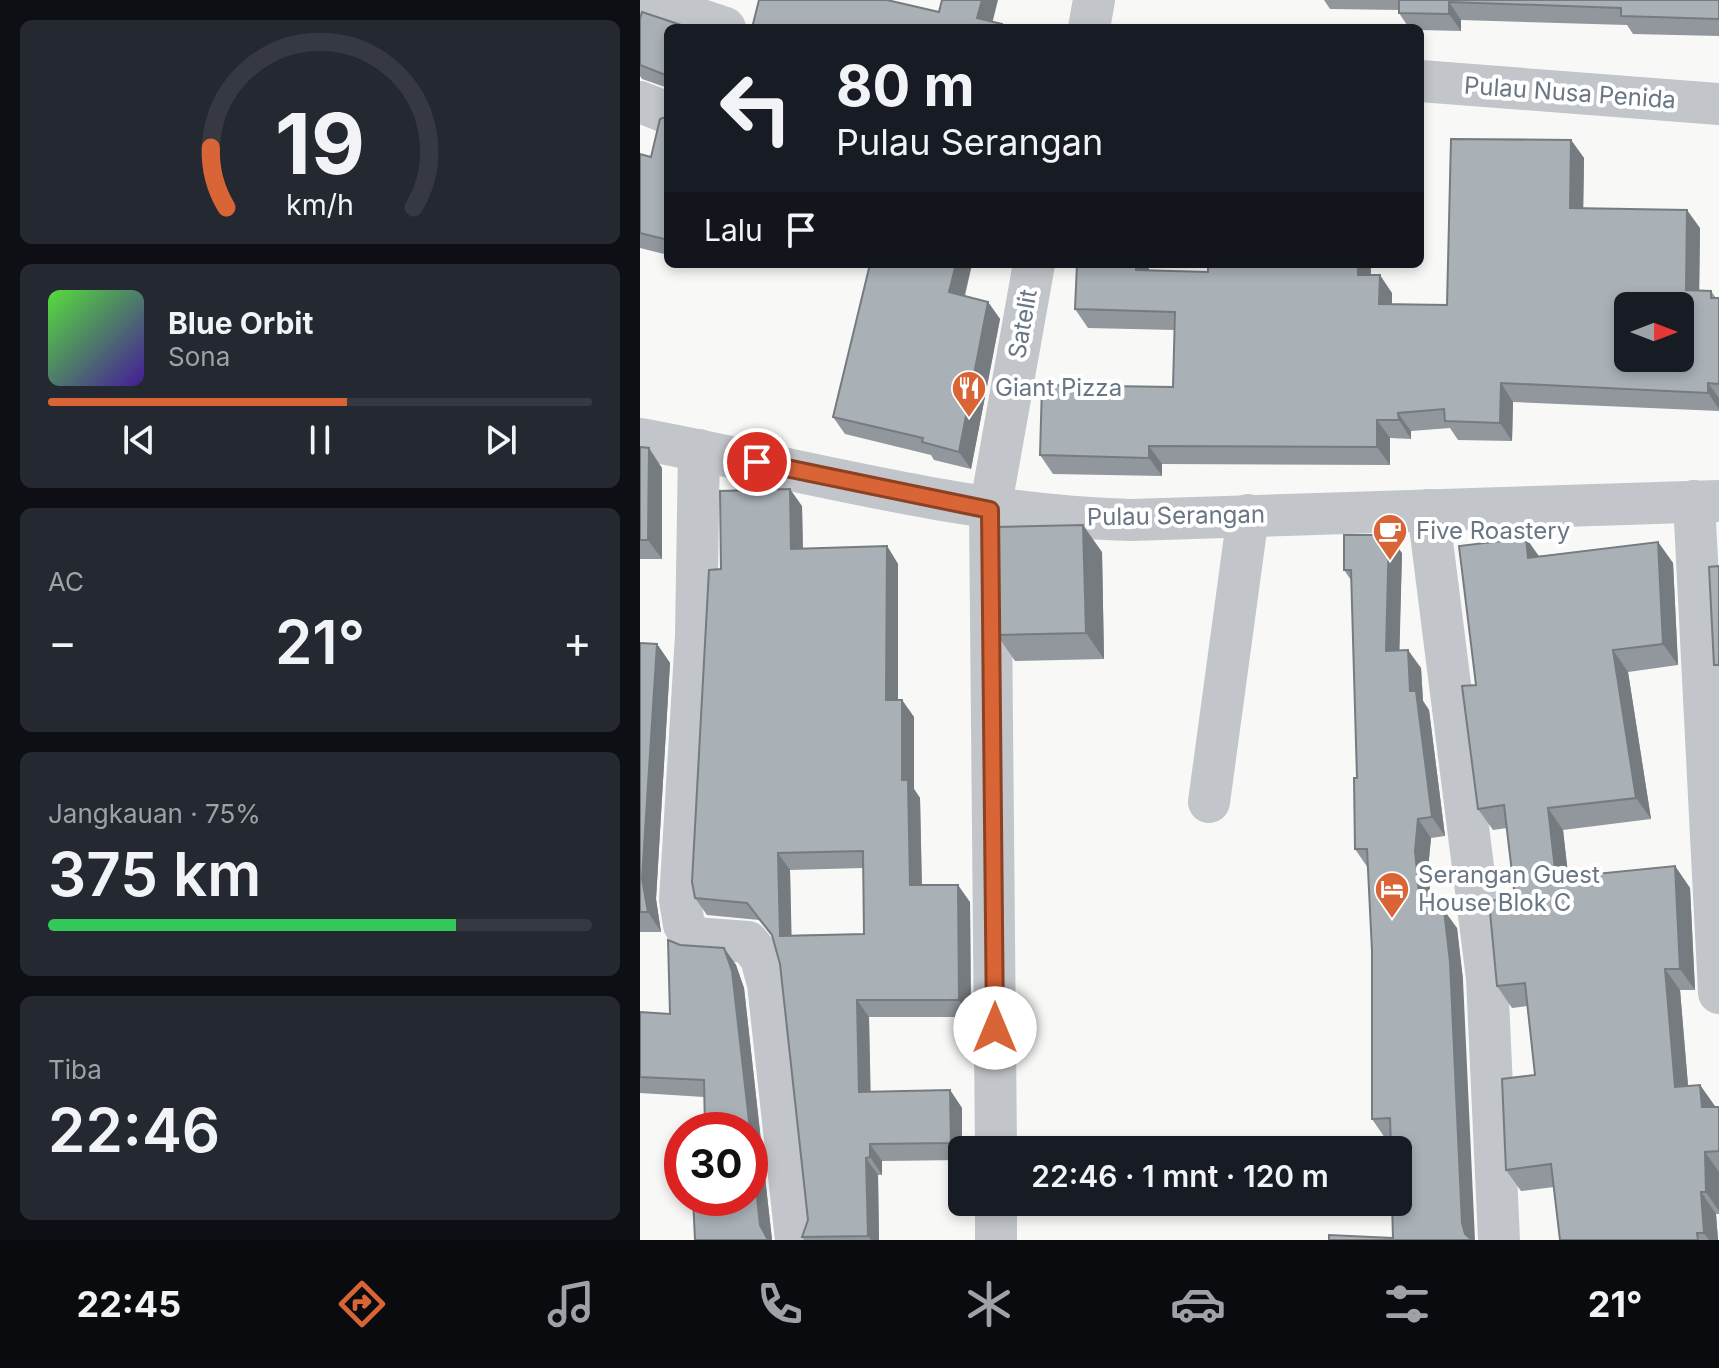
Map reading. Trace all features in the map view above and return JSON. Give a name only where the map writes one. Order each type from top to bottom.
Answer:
[{"type":"street","points":[[642,0],[713,24]]},
{"type":"street","points":[[1090,24],[1094,0]]},
{"type":"street","name":"Pulau Nusa Penida","points":[[1424,81],[1719,104]]},
{"type":"street","points":[[640,102],[664,111]]},
{"type":"street","name":"Satelit","points":[[996,1136],[990,510],[1033,268]]},
{"type":"street","name":"Pulau Serangan","points":[[640,439],[990,510],[1096,519],[1707,501]]},
{"type":"street","points":[[699,450],[696,636],[680,900],[684,925],[694,938],[748,942],[761,958],[768,984],[796,1240]]},
{"type":"street","points":[[1707,501],[1719,993]]},
{"type":"street","points":[[1428,510],[1487,978],[1499,1240]]},
{"type":"street","points":[[1209,802],[1248,515]]},
{"type":"street","points":[[996,1216],[996,1240]]},
{"type":"building","points":[[759,0],[887,0],[939,12],[942,0],[982,0],[977,18],[1002,24],[753,24]]},
{"type":"building","points":[[1399,0],[1719,0],[1719,19],[1621,16],[1621,8],[1449,2],[1449,14],[1399,13]]},
{"type":"building","points":[[642,12],[678,24],[664,24],[664,74],[640,65]]},
{"type":"building","points":[[664,118],[664,239],[640,233],[640,154],[651,157],[660,119]]},
{"type":"building","points":[[1451,139],[1571,140],[1570,208],[1687,210],[1686,290],[1711,291],[1711,298],[1719,298],[1719,384],[1708,383],[1708,393],[1501,383],[1500,423],[1445,421],[1444,409],[1398,413],[1399,420],[1377,420],[1377,447],[1149,446],[1149,458],[1040,455],[1042,385],[1173,387],[1175,312],[1075,309],[1077,268],[1208,272],[1208,268],[1358,268],[1358,275],[1380,275],[1379,304],[1447,305]]},
{"type":"building","points":[[869,268],[955,268],[949,292],[988,302],[959,452],[922,442],[923,438],[833,417]]},
{"type":"building","points":[[640,447],[649,448],[648,540],[640,540]]},
{"type":"building","points":[[790,489],[791,549],[887,546],[886,700],[902,700],[902,780],[908,780],[910,885],[958,885],[959,1000],[857,1000],[859,1092],[950,1090],[951,1136],[948,1136],[948,1143],[870,1144],[870,1157],[866,1158],[868,1236],[802,1237],[808,1220],[780,964],[772,935],[747,903],[695,898],[692,882],[709,570],[721,569],[720,491]],"holes":[[[863,851],[864,934],[780,936],[778,853]]]},
{"type":"building","points":[[1083,525],[1086,633],[997,635],[996,527]]},
{"type":"building","points":[[1344,535],[1389,535],[1386,651],[1408,650],[1410,691],[1416,691],[1432,817],[1418,819],[1415,851],[1421,913],[1444,910],[1450,962],[1462,1223],[1465,1234],[1472,1240],[1329,1240],[1329,1235],[1393,1238],[1392,1216],[1412,1216],[1412,1136],[1391,1136],[1390,1118],[1372,1119],[1372,951],[1367,849],[1355,849],[1354,778],[1357,778],[1351,570],[1344,570]]},
{"type":"building","points":[[1526,538],[1528,558],[1658,542],[1663,644],[1613,650],[1636,798],[1548,808],[1556,878],[1675,866],[1680,969],[1665,969],[1675,1087],[1700,1085],[1702,1107],[1719,1107],[1719,1151],[1705,1152],[1706,1192],[1701,1192],[1704,1233],[1697,1233],[1698,1240],[1560,1240],[1551,1164],[1506,1170],[1502,1079],[1535,1075],[1525,983],[1497,986],[1489,901],[1515,898],[1504,805],[1478,809],[1462,686],[1476,685],[1459,546]]},
{"type":"building","points":[[1719,566],[1719,665],[1714,665],[1709,567]]},
{"type":"building","points":[[640,643],[657,644],[642,879],[648,912],[640,912]]},
{"type":"building","points":[[668,940],[680,945],[724,948],[732,971],[748,1112],[705,1112],[704,1080],[640,1077],[640,1012],[670,1014]]},
{"type":"building","points":[[694,1216],[759,1216],[768,1240],[695,1240]]},
{"type":"place","name":"Giant Pizza","points":[[969,419]]},
{"type":"place","name":"Five Roastery","points":[[1390,562]]},
{"type":"place","name":"Serangan Guest House Blok C","points":[[1392,920]]},
{"type":"route","points":[[757,462],[990,510],[995,1028]]}]
